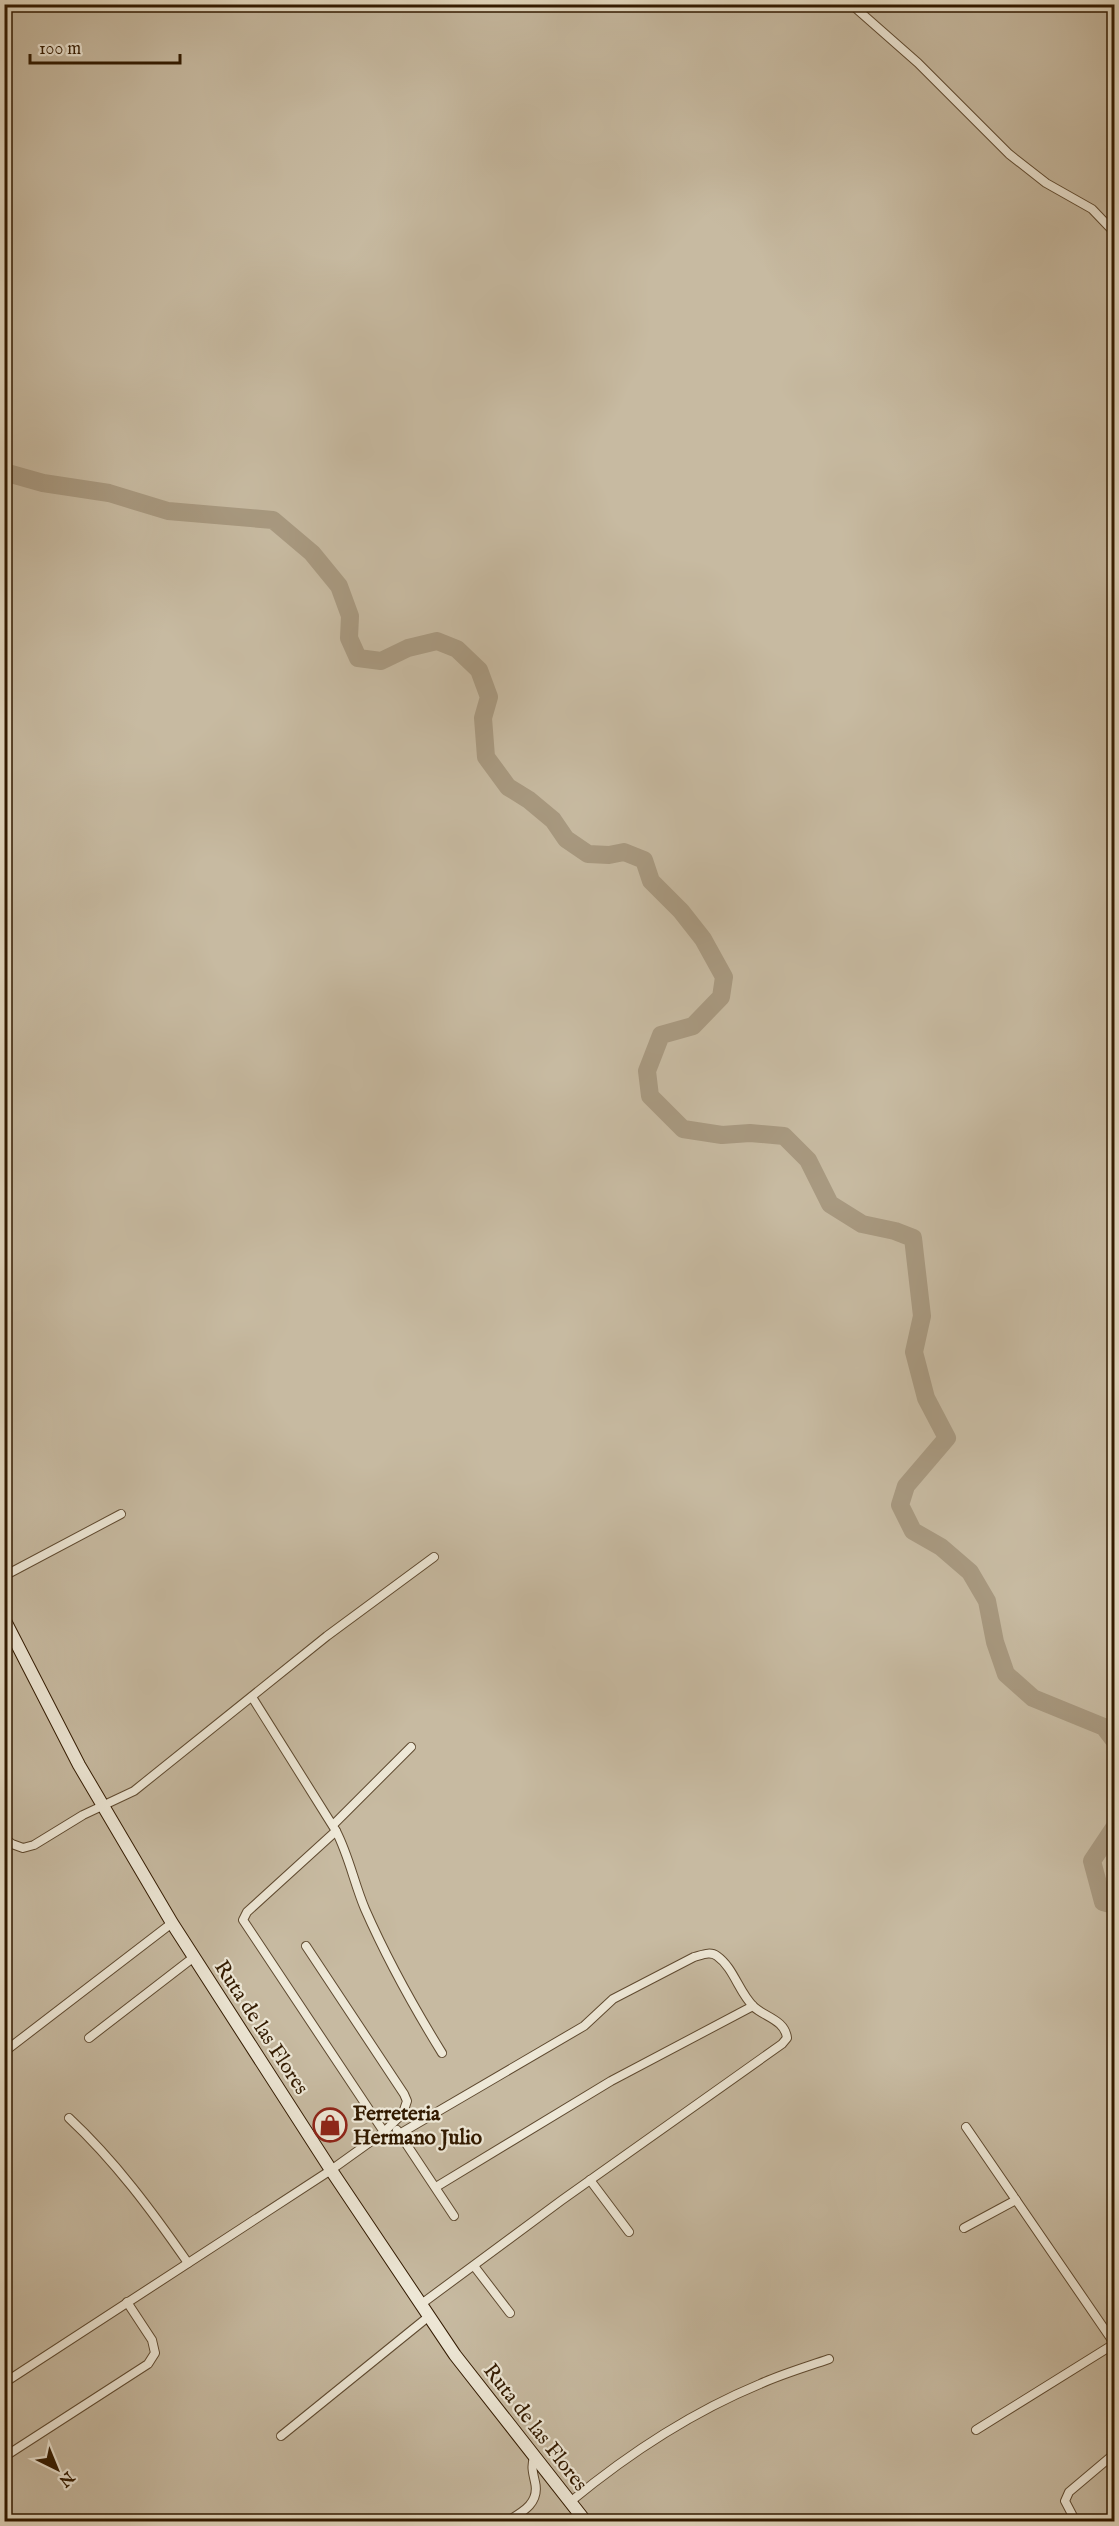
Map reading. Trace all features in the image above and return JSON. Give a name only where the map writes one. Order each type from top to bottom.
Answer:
[{"type":"main road","name":"Ruta de las Flores","points":[[4,1619],[75,1756],[194,1958],[428,2317],[534,2458],[586,2522]]},
{"type":"street","points":[[851,4],[918,63],[1009,154],[1046,183],[1092,209],[1114,232]]},
{"type":"street","points":[[4,1576],[122,1514]]},
{"type":"street","points":[[4,1838],[23,1848],[34,1845],[103,1805],[134,1791],[327,1636],[434,1557]]},
{"type":"street","points":[[252,1697],[334,1828],[377,1936],[403,1989],[442,2053]]},
{"type":"street","points":[[384,2132],[243,1920],[247,1912],[334,1828],[411,1747]]},
{"type":"street","points":[[4,2052],[172,1923]]},
{"type":"street","points":[[4,2383],[331,2170],[392,2126],[406,2108],[404,2094],[306,1946]]},
{"type":"street","points":[[401,2133],[584,2026],[614,1999],[694,1957],[707,1953],[716,1955],[753,2006],[786,2031],[787,2038],[782,2044],[590,2180],[420,2305]]},
{"type":"street","points":[[89,2038],[194,1958]]},
{"type":"street","points":[[436,2187],[611,2080],[753,2006]]},
{"type":"street","points":[[69,2118],[96,2143],[139,2193],[188,2263]]},
{"type":"street","points":[[392,2126],[401,2133],[454,2216]]},
{"type":"street","points":[[966,2127],[1114,2343],[976,2430]]},
{"type":"street","points":[[590,2180],[628,2232]]},
{"type":"street","points":[[964,2228],[1016,2199]]},
{"type":"street","points":[[474,2266],[510,2313]]},
{"type":"street","points":[[4,2457],[148,2364],[155,2353],[152,2340],[127,2302]]},
{"type":"street","points":[[281,2436],[428,2317]]},
{"type":"street","points":[[570,2502],[636,2450],[687,2420],[760,2384],[829,2359]]},
{"type":"street","points":[[1076,2522],[1065,2501],[1069,2492],[1114,2454]]},
{"type":"street","points":[[506,2522],[528,2508],[534,2500],[537,2491],[532,2472],[534,2458]]},
{"type":"shaded area","points":[[5,5],[1114,5],[1114,2521],[5,2521]]},
{"type":"waterway","points":[[4,472],[43,483],[109,493],[168,511],[273,520],[312,553],[339,586],[350,616],[349,638],[358,658],[381,661],[408,648],[437,641],[457,649],[479,670],[489,697],[483,718],[486,757],[508,787],[529,800],[553,820],[566,839],[588,854],[609,855],[624,852],[644,860],[651,881],[681,911],[703,939],[724,977],[721,997],[693,1026],[661,1035],[647,1071],[650,1096],[683,1129],[722,1135],[750,1133],[784,1136],[808,1160],[830,1204],[862,1224],[895,1231],[913,1238],[922,1316],[914,1352],[926,1398],[947,1438],[906,1486],[900,1505],[913,1531],[941,1547],[970,1572],[987,1601],[995,1642],[1006,1674],[1033,1698],[1104,1727],[1114,1740]]},
{"type":"waterway","points":[[1114,1828],[1092,1861],[1103,1902],[1114,1905]]},
{"type":"place","name":"Ferreteria Hermano Julio","points":[[330,2125]]}]
